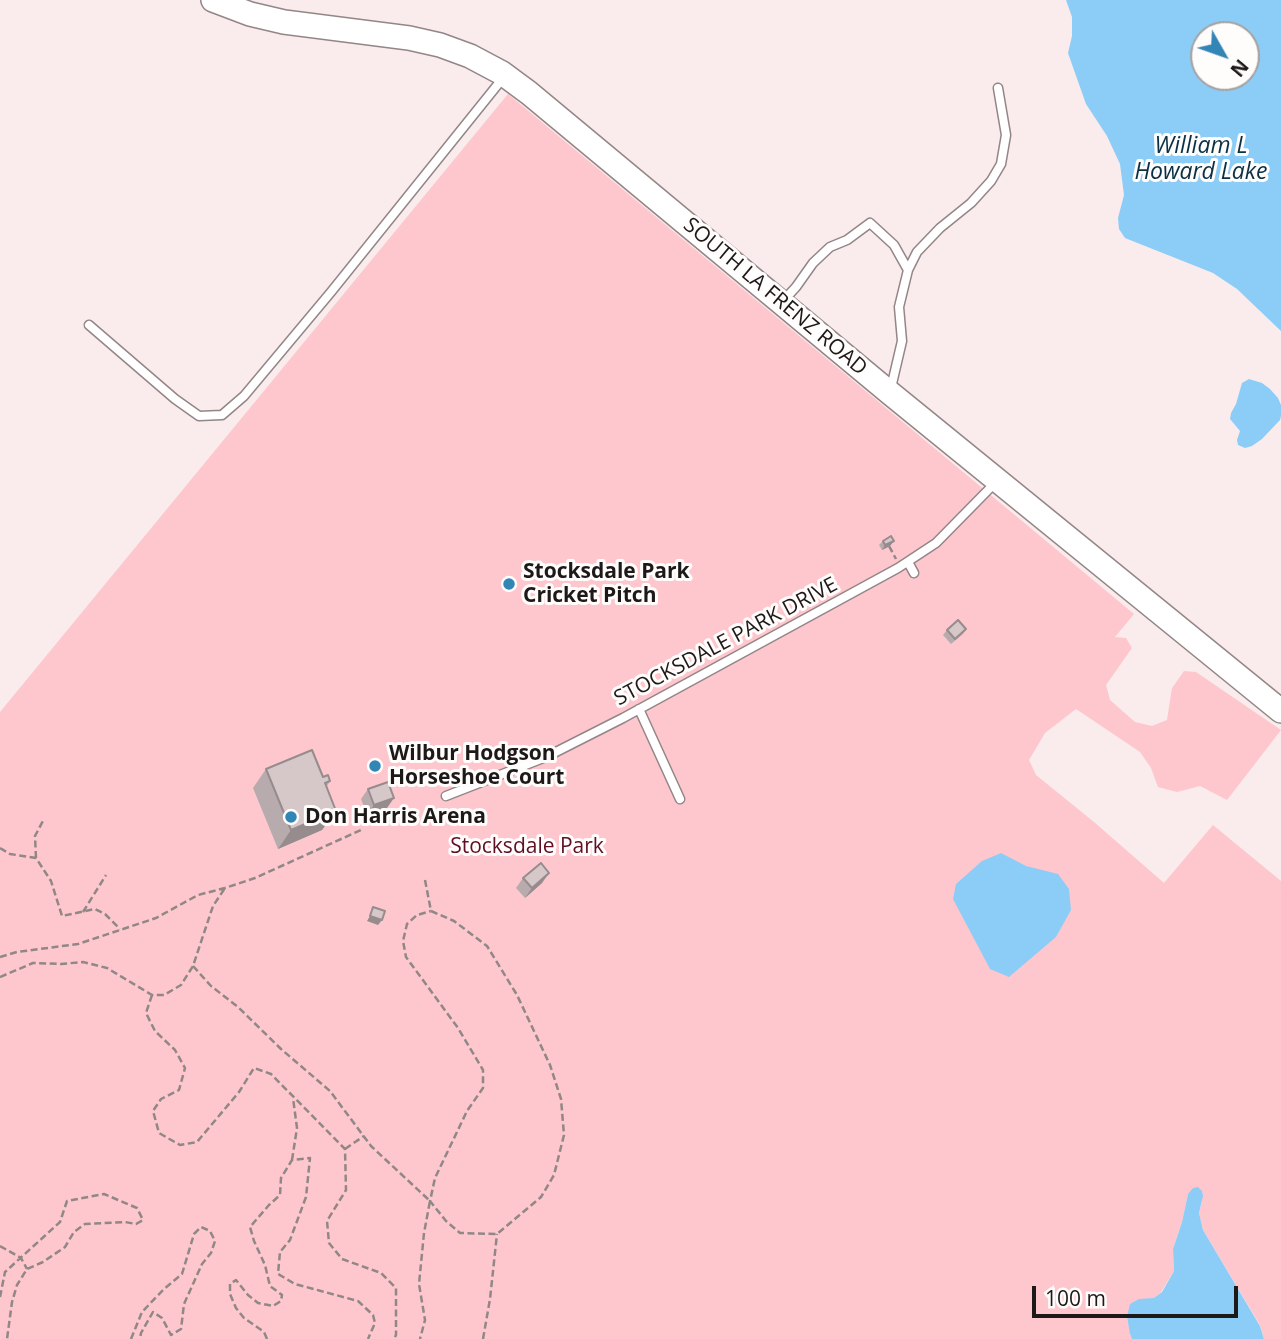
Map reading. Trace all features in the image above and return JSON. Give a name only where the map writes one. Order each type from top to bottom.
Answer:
[{"type":"street","name":"SOUTH LA FRENZ ROAD","points":[[213,0],[250,14],[284,22],[409,38],[440,45],[470,56],[505,76],[1281,712]]},
{"type":"lane","points":[[89,325],[175,399],[199,416],[222,415],[244,396],[305,323],[505,76]]},
{"type":"lane","points":[[890,393],[902,341],[899,307],[908,270],[917,252],[940,228],[971,203],[1002,164],[1006,135],[998,88]]},
{"type":"lane","points":[[782,302],[813,263],[830,247],[847,240],[870,223],[894,245],[908,270]]},
{"type":"lane","name":"STOCKSDALE PARK DRIVE","points":[[446,796],[546,757],[846,598],[936,543],[998,480]]},
{"type":"lane","points":[[908,562],[915,573]]},
{"type":"lane","points":[[639,709],[680,799]]},
{"type":"path","points":[[44,819],[35,836],[36,858],[51,881],[62,916],[95,909],[105,914],[120,929]]},
{"type":"path","points":[[0,957],[17,952],[78,944],[156,918],[198,895],[225,888],[289,863],[361,830]]},
{"type":"path","points":[[0,848],[10,854],[36,858]]},
{"type":"path","points":[[83,912],[106,875]]},
{"type":"path","points":[[425,880],[431,911]]},
{"type":"path","points":[[0,977],[33,963],[83,962],[107,968],[152,995],[164,996],[181,985],[193,966],[213,906],[225,888]]},
{"type":"path","points":[[193,966],[211,986],[238,1007],[330,1091],[372,1146],[430,1201],[460,1233],[497,1234],[541,1197],[554,1175],[564,1135],[561,1099],[550,1065],[517,995],[487,946],[454,921],[431,911],[417,915],[407,924],[403,941],[406,957],[458,1028],[483,1070],[483,1088],[467,1111],[435,1178],[430,1201],[424,1233],[419,1284],[425,1320],[419,1339]]},
{"type":"path","points":[[152,995],[146,1013],[155,1031],[175,1050],[185,1068],[179,1090],[161,1099],[153,1111],[159,1133],[180,1145],[197,1142],[239,1092],[254,1068],[271,1074],[345,1149],[346,1190],[327,1221],[329,1243],[342,1259],[381,1273],[396,1287],[394,1339]]},
{"type":"path","points":[[267,1339],[264,1332],[244,1318],[236,1308],[230,1294],[230,1284],[236,1280],[258,1303],[273,1306],[281,1301],[282,1295],[270,1286],[250,1227],[280,1195],[281,1178],[292,1160],[297,1128],[293,1098]]},
{"type":"path","points":[[345,1149],[364,1136]]},
{"type":"path","points":[[292,1160],[310,1158],[306,1197],[289,1240],[280,1252],[278,1274],[295,1284],[358,1301],[373,1315],[375,1323],[368,1339]]},
{"type":"path","points":[[0,1297],[5,1272],[60,1222],[67,1201],[104,1194],[138,1208],[143,1220],[136,1224],[85,1224],[74,1231],[65,1247],[27,1269],[17,1285],[12,1302],[7,1339]]},
{"type":"path","points":[[131,1339],[142,1312],[182,1274],[194,1234],[201,1227],[210,1231],[215,1241],[184,1304],[181,1329],[171,1335],[162,1318],[153,1312],[140,1339]]},
{"type":"path","points":[[483,1339],[497,1234]]},
{"type":"path","points":[[0,1246],[21,1258],[27,1269]]},
{"type":"green space","name":"Stocksdale Park","points":[[508,94],[1134,614],[1115,637],[1126,638],[1132,648],[1106,685],[1110,700],[1135,722],[1152,726],[1167,720],[1172,688],[1184,671],[1196,672],[1281,730],[1227,800],[1200,786],[1177,792],[1158,787],[1151,768],[1140,752],[1076,709],[1045,733],[1029,760],[1036,775],[1164,883],[1213,825],[1281,881],[1281,1339],[1264,1339],[1260,1325],[1203,1230],[1199,1213],[1202,1201],[1188,1194],[1173,1249],[1174,1271],[1154,1299],[1139,1299],[1130,1334],[1132,1339],[0,1339],[0,712]]},
{"type":"water","name":"William L Howard Lake","points":[[1066,0],[1281,0],[1281,331],[1237,289],[1213,273],[1125,238],[1119,229],[1118,218],[1124,195],[1120,164],[1107,136],[1086,104],[1068,53],[1072,17]]},
{"type":"water","points":[[1249,379],[1262,383],[1278,398],[1281,416],[1262,439],[1245,448],[1238,445],[1240,431],[1230,419],[1242,383]]},
{"type":"water","points":[[1001,853],[1026,866],[1058,874],[1069,889],[1071,910],[1056,937],[1009,977],[990,969],[953,899],[956,884],[982,861]]},
{"type":"water","points":[[1198,1187],[1203,1196],[1199,1213],[1203,1230],[1260,1326],[1264,1339],[1132,1339],[1127,1316],[1130,1304],[1139,1299],[1154,1298],[1162,1292],[1174,1271],[1173,1249],[1188,1194]]},
{"type":"building","points":[[891,536],[894,541],[885,545],[883,541]]},
{"type":"building","points":[[958,620],[966,629],[955,639],[947,630]]},
{"type":"building","points":[[312,750],[323,777],[328,775],[330,781],[325,783],[336,811],[291,830],[266,769]]},
{"type":"building","points":[[388,782],[394,798],[374,805],[368,789]]},
{"type":"building","points":[[541,863],[549,873],[532,888],[523,878]]},
{"type":"building","points":[[373,907],[385,911],[382,920],[370,916]]},
{"type":"place","name":"Stocksdale Park Cricket Pitch","points":[[509,584]]},
{"type":"place","name":"Wilbur Hodgson Horseshoe Court","points":[[375,766]]},
{"type":"place","name":"Don Harris Arena","points":[[291,817]]}]
